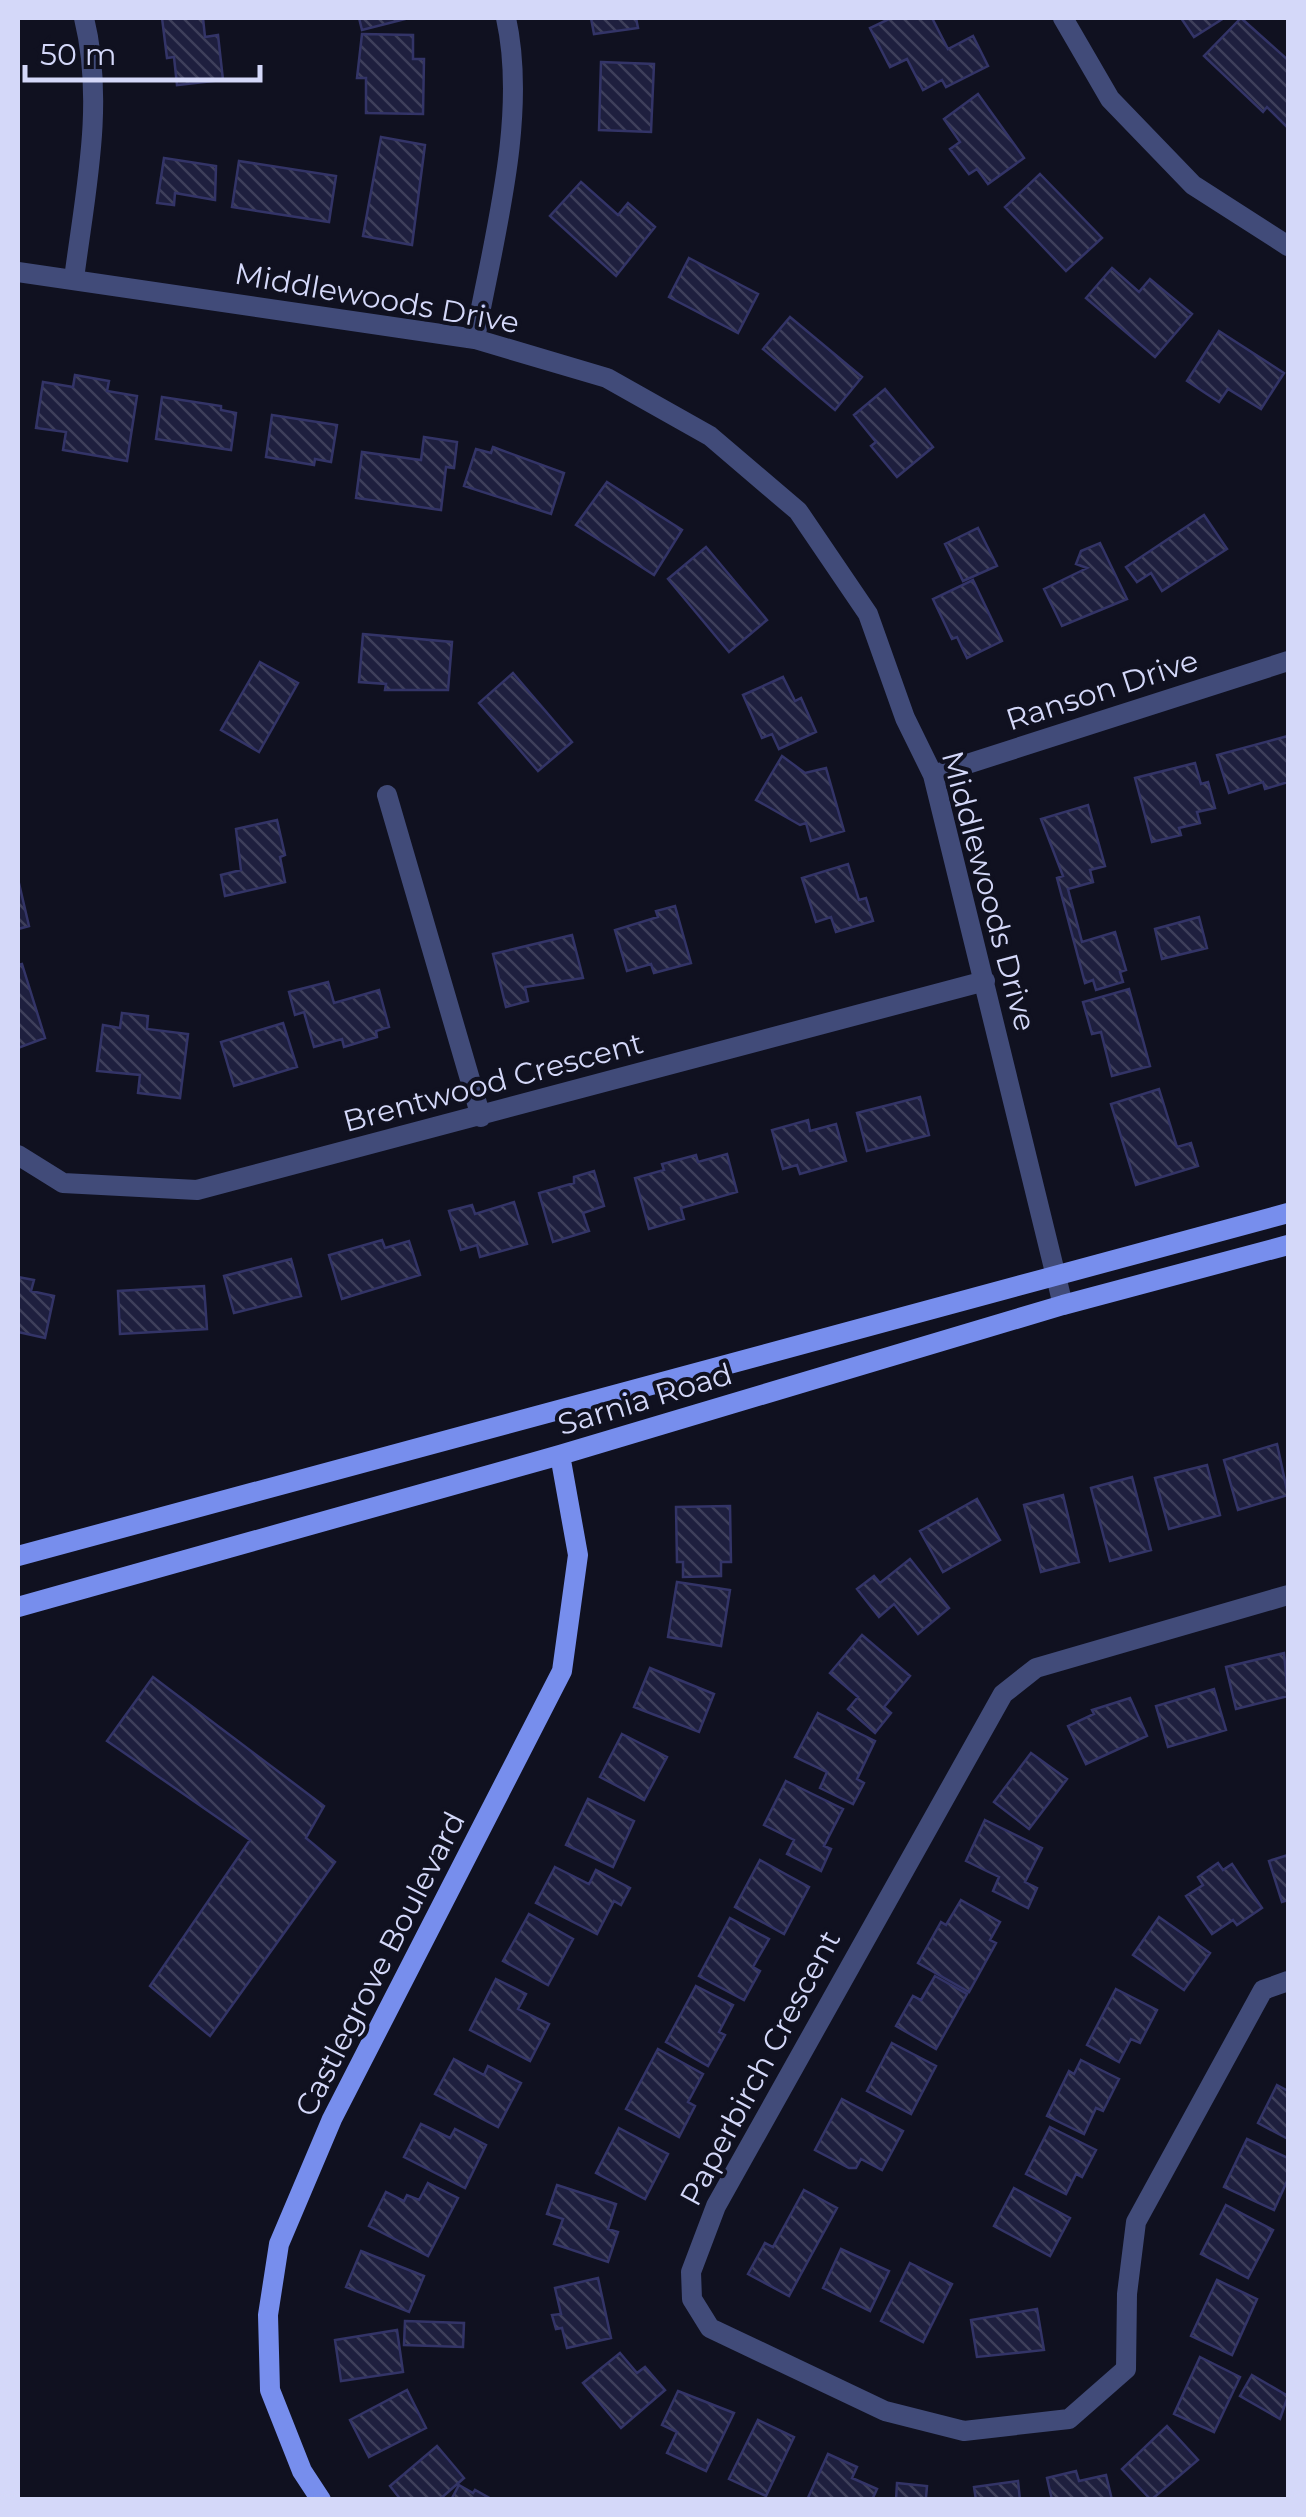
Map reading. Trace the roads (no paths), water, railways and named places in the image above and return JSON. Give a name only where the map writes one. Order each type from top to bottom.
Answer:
[{"type":"main road","name":"Sarnia Road","points":[[18,1556],[1288,1212]]},
{"type":"main road","name":"Sarnia Road","points":[[18,1608],[560,1455],[1063,1305],[1288,1246]]},
{"type":"main road","name":"Castlegrove Boulevard","points":[[321,2500],[302,2471],[270,2390],[268,2315],[279,2244],[332,2119],[562,1672],[578,1555],[560,1455]]},
{"type":"street","points":[[74,279],[93,128],[92,52],[84,18]]},
{"type":"street","points":[[475,339],[506,174],[514,52],[506,18]]},
{"type":"street","points":[[1063,18],[1110,99],[1193,185],[1288,246]]},
{"type":"street","name":"Middlewoods Drive","points":[[18,272],[475,339],[607,378],[710,436],[798,511],[868,614],[905,718],[934,776],[1063,1305]]},
{"type":"street","name":"Ranson Drive","points":[[934,776],[1288,661]]},
{"type":"street","points":[[386,795],[481,1117]]},
{"type":"street","name":"Brentwood Crescent","points":[[18,1155],[63,1183],[197,1190],[985,981]]},
{"type":"street","name":"Paperbirch Crescent","points":[[1288,1595],[1036,1668],[1003,1694],[716,2206],[691,2272],[692,2299],[710,2328],[885,2411],[964,2431],[1069,2419],[1126,2369],[1127,2294],[1136,2222],[1263,1990],[1288,1981]]}]
